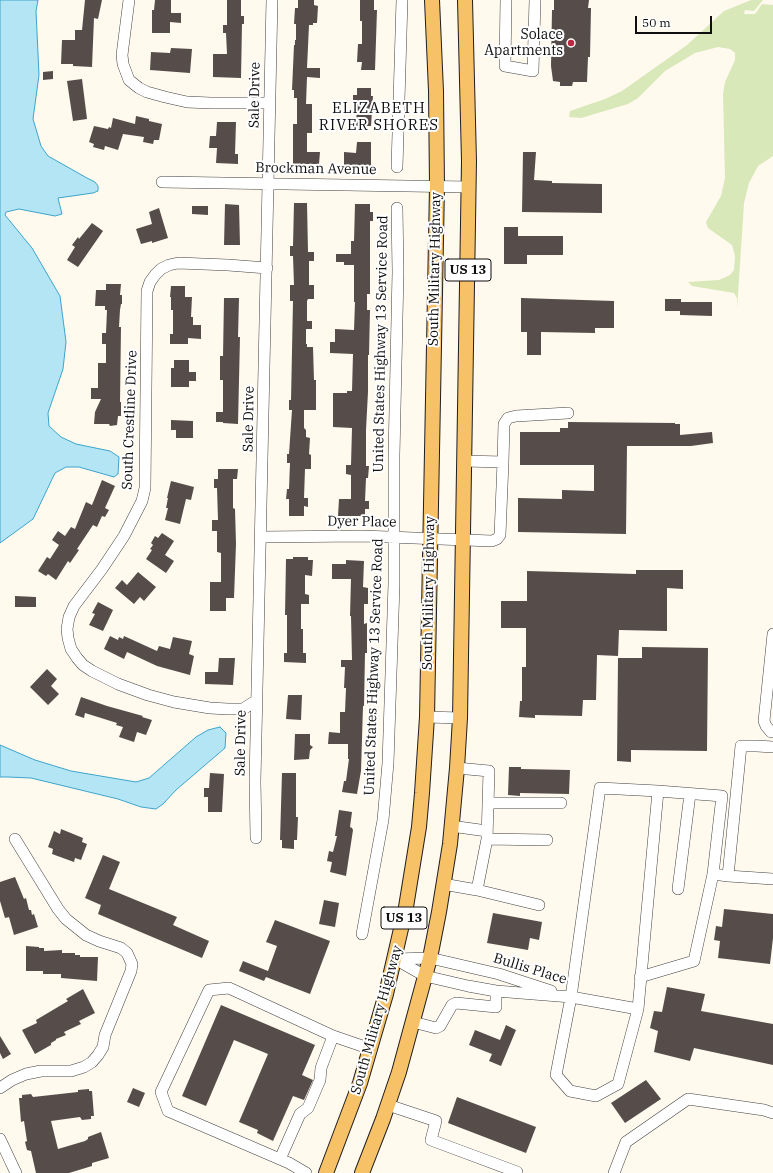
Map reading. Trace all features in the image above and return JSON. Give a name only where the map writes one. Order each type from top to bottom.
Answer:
[{"type":"main road","name":"South Military Highway","points":[[326,1173],[350,1113],[381,1013],[395,959],[419,827],[426,755],[437,186],[436,91],[432,0]]},
{"type":"main road","name":"US 13","points":[[362,1173],[388,1105],[426,976],[443,884],[457,768],[460,718],[469,187],[465,0]]},
{"type":"street","points":[[129,0],[122,56],[123,64],[129,80],[139,88],[147,92],[188,102],[270,103]]},
{"type":"street","name":"Sale Drive","points":[[256,838],[257,700],[272,0]]},
{"type":"street","points":[[397,167],[402,0]]},
{"type":"street","points":[[506,0],[504,66],[534,71],[535,0]]},
{"type":"street","name":"Brockman Avenue","points":[[162,182],[469,187]]},
{"type":"street","name":"United States Highway 13 Service Road","points":[[362,934],[383,820],[391,707],[398,272],[397,208]]},
{"type":"street","name":"South Crestline Drive","points":[[257,700],[243,709],[228,710],[174,702],[142,693],[118,684],[83,665],[71,649],[67,629],[69,617],[74,606],[102,569],[124,536],[137,512],[143,495],[146,474],[147,291],[150,282],[154,275],[169,265],[228,265],[267,268]]},
{"type":"street","points":[[464,461],[503,462],[504,424],[508,418],[516,416],[568,413]]},
{"type":"street","name":"Dyer Place","points":[[261,537],[394,537],[492,541],[497,539],[500,535],[503,462]]},
{"type":"street","points":[[773,634],[764,721],[766,726],[771,732],[773,732]]},
{"type":"street","points":[[427,717],[460,718]]},
{"type":"street","points":[[728,876],[741,746],[773,747]]},
{"type":"street","points":[[457,768],[489,771],[487,835],[477,890]]},
{"type":"street","points":[[640,977],[694,961],[713,874],[722,796],[658,791],[600,788],[571,997],[556,1075],[570,1091],[596,1096],[618,1084],[638,1008],[640,977],[658,791]]},
{"type":"street","points":[[678,889],[690,794]]},
{"type":"street","points":[[488,802],[561,803]]},
{"type":"street","points":[[451,826],[487,835],[547,840]]},
{"type":"street","points":[[0,1088],[20,1077],[41,1071],[79,1070],[92,1062],[103,1047],[106,1035],[131,971],[132,964],[127,953],[121,948],[86,935],[58,910],[15,839]]},
{"type":"street","points":[[713,874],[773,879]]},
{"type":"street","points":[[443,884],[477,890],[539,905]]},
{"type":"street","name":"Bullis Place","points":[[395,959],[430,958],[499,974],[571,997]]},
{"type":"street","name":"Bullis Place","points":[[395,959],[426,976],[496,991],[571,997]]},
{"type":"street","points":[[306,1173],[280,1159],[168,1111],[161,1092],[209,990],[229,988],[333,1036],[370,1050]]},
{"type":"street","points":[[413,1022],[436,1028],[440,1026],[452,1005],[456,1003],[496,1007],[496,991]]},
{"type":"street","points":[[571,997],[638,1008]]},
{"type":"street","points":[[280,1159],[300,1114],[308,1108],[320,1080],[321,1068],[333,1036]]},
{"type":"street","points":[[614,1173],[626,1142],[688,1099],[764,1110],[773,1113]]},
{"type":"street","points":[[388,1105],[436,1121],[431,1140],[517,1172]]},
{"type":"street","points":[[0,1139],[16,1173]]},
{"type":"green space","points":[[751,0],[763,0],[754,11],[745,10],[744,14],[755,14],[762,4],[773,5],[773,156],[758,166],[749,183],[744,203],[737,310],[737,298],[734,293],[692,286],[688,282],[719,280],[730,275],[734,270],[735,256],[732,245],[708,228],[706,222],[721,196],[725,178],[723,94],[725,82],[735,60],[735,53],[730,49],[718,47],[695,53],[665,71],[638,98],[628,104],[581,118],[569,117],[570,111],[605,99],[622,91],[687,45],[724,11]]},
{"type":"water","points":[[0,0],[38,0],[36,11],[39,75],[33,119],[41,146],[48,156],[95,182],[98,186],[98,191],[93,193],[58,198],[62,214],[55,216],[19,209],[6,212],[5,215],[32,248],[60,296],[66,342],[63,369],[48,413],[49,426],[61,437],[76,444],[110,451],[119,457],[118,474],[114,477],[79,467],[66,467],[55,473],[33,519],[0,543]]},
{"type":"water","points":[[220,727],[226,733],[225,748],[156,809],[141,807],[118,799],[31,778],[0,777],[0,745],[35,760],[71,771],[136,782],[149,778],[196,737],[208,730]]},
{"type":"building","points":[[85,0],[102,0],[98,19],[94,18],[92,67],[61,64],[62,40],[75,40],[75,30],[82,30]]},
{"type":"building","points":[[155,0],[171,0],[171,13],[181,13],[181,23],[170,22],[170,33],[152,33],[152,10],[154,10]]},
{"type":"building","points":[[227,0],[241,0],[241,16],[244,16],[244,24],[242,24],[241,78],[213,77],[213,54],[227,54],[226,33],[223,33],[223,25],[227,25]]},
{"type":"building","points":[[298,0],[314,0],[314,5],[318,6],[317,23],[309,25],[307,68],[320,68],[320,78],[307,77],[306,104],[312,104],[312,133],[307,133],[307,152],[320,152],[319,164],[293,164],[293,124],[297,124],[297,98],[294,98],[294,90],[292,90],[294,45],[296,40],[296,24],[294,24],[295,8],[298,8]]},
{"type":"building","points":[[360,0],[374,0],[374,10],[377,10],[375,70],[361,70],[362,62],[357,62],[358,44],[362,44]]},
{"type":"building","name":"Solace Apartments","points":[[554,0],[589,0],[588,8],[591,8],[590,57],[588,57],[587,82],[573,82],[572,86],[560,86],[560,82],[553,81],[551,66],[552,10],[554,10]]},
{"type":"building","points":[[171,48],[192,49],[190,73],[150,70],[151,52],[170,53]]},
{"type":"building","points":[[53,71],[53,79],[43,80],[43,72]]},
{"type":"building","points":[[82,79],[87,119],[73,121],[67,81]]},
{"type":"building","points":[[357,88],[371,88],[371,96],[373,96],[371,126],[356,126],[357,103],[353,103],[353,95],[357,95]]},
{"type":"building","points":[[136,116],[162,124],[159,140],[154,140],[153,144],[143,142],[144,137],[123,134],[118,150],[105,146],[104,150],[93,147],[94,144],[89,142],[94,126],[108,129],[109,127],[111,128],[113,118],[135,124]]},
{"type":"building","points":[[217,122],[236,122],[235,154],[238,154],[238,164],[216,163],[217,148],[209,148],[210,136],[216,136]]},
{"type":"building","points":[[357,142],[371,142],[371,166],[344,165],[344,152],[356,153]]},
{"type":"building","points":[[523,152],[536,152],[534,180],[552,181],[552,183],[602,184],[602,213],[522,212]]},
{"type":"building","points":[[294,203],[307,203],[308,252],[314,252],[314,261],[309,261],[309,285],[314,285],[314,299],[308,299],[307,301],[307,321],[312,321],[312,329],[306,329],[306,344],[307,347],[313,347],[314,380],[316,380],[316,410],[304,410],[304,428],[306,430],[306,437],[310,438],[309,454],[311,455],[311,469],[305,469],[304,498],[308,498],[308,507],[304,506],[304,516],[289,516],[289,499],[286,499],[287,489],[289,489],[290,463],[287,463],[287,454],[289,454],[292,410],[289,410],[289,400],[291,400],[293,301],[290,301],[290,285],[294,285],[293,256],[290,256],[290,246],[293,246]]},
{"type":"building","points":[[225,204],[239,205],[240,245],[224,245]]},
{"type":"building","points":[[355,204],[370,204],[370,212],[373,212],[373,221],[370,221],[370,294],[367,294],[367,310],[370,310],[366,466],[369,466],[368,478],[366,478],[365,501],[369,501],[369,509],[365,509],[365,516],[338,516],[339,499],[351,499],[351,475],[346,474],[346,465],[351,465],[352,428],[333,427],[333,393],[347,393],[347,391],[352,391],[353,354],[330,353],[330,342],[335,342],[335,329],[354,330],[354,265],[344,265],[344,262],[336,262],[336,254],[351,254],[351,241],[354,241]]},
{"type":"building","points":[[192,206],[208,206],[208,215],[192,214]]},
{"type":"building","points":[[159,208],[168,238],[152,243],[152,241],[141,244],[136,229],[152,224],[149,212]]},
{"type":"building","points":[[92,223],[103,231],[78,267],[67,260],[75,247],[72,245]]},
{"type":"building","points":[[504,227],[518,227],[518,236],[563,236],[563,255],[527,255],[527,264],[504,264]]},
{"type":"building","points":[[106,284],[121,284],[120,295],[122,295],[119,327],[121,327],[121,416],[118,416],[117,425],[110,426],[109,424],[94,424],[95,412],[101,399],[91,399],[91,388],[98,388],[98,363],[106,363],[106,344],[102,344],[102,333],[106,333],[107,310],[105,310],[105,306],[95,306],[96,290],[106,290]]},
{"type":"building","points":[[171,286],[185,286],[185,297],[192,297],[191,317],[193,317],[193,325],[201,325],[201,339],[188,338],[188,344],[170,344],[170,334],[173,334],[173,310],[171,310],[170,297]]},
{"type":"building","points":[[224,298],[239,298],[238,337],[240,337],[238,424],[216,422],[216,412],[223,412],[223,380],[220,380],[220,356],[223,356]]},
{"type":"building","points":[[521,298],[614,301],[614,328],[595,328],[595,333],[541,332],[541,355],[527,355],[527,332],[521,332]]},
{"type":"building","points":[[665,299],[681,299],[681,302],[712,302],[712,316],[680,315],[680,311],[665,311]]},
{"type":"building","points":[[174,360],[189,360],[189,372],[196,372],[196,381],[189,381],[189,387],[171,387],[171,368],[174,368]]},
{"type":"building","points":[[171,420],[193,421],[193,438],[176,438],[176,430],[171,430]]},
{"type":"building","points":[[568,422],[675,423],[680,424],[680,435],[712,432],[713,443],[691,446],[627,446],[626,534],[518,532],[518,498],[562,499],[562,490],[594,491],[594,465],[520,465],[520,432],[560,432],[560,428],[568,428]]},
{"type":"building","points":[[218,469],[238,469],[237,479],[233,479],[233,508],[235,509],[236,544],[234,598],[226,598],[226,611],[210,611],[210,582],[221,582],[221,553],[217,552],[217,531],[212,531],[212,520],[218,520],[217,488],[214,488],[214,479],[218,479]]},
{"type":"building","points":[[102,480],[115,486],[105,508],[109,510],[105,517],[102,516],[97,527],[93,525],[77,549],[79,550],[70,563],[68,561],[56,580],[48,574],[46,576],[38,571],[47,557],[50,559],[59,545],[52,540],[58,531],[65,536],[71,527],[75,529],[86,502],[92,505]]},
{"type":"building","points":[[171,481],[194,487],[191,500],[186,499],[180,524],[165,520],[168,508],[166,508],[167,498]]},
{"type":"building","points":[[162,533],[174,541],[165,555],[174,561],[166,573],[146,559],[152,550],[150,549],[153,545],[151,543],[155,536],[158,538]]},
{"type":"building","points":[[293,557],[308,557],[308,560],[313,560],[312,576],[305,575],[305,594],[309,595],[309,604],[301,604],[303,653],[306,653],[306,663],[284,662],[284,653],[287,653],[287,615],[285,615],[286,559],[293,559]]},
{"type":"building","points":[[346,560],[364,561],[363,587],[368,588],[368,604],[364,604],[364,624],[367,623],[367,653],[365,653],[361,771],[357,794],[342,792],[344,781],[346,781],[349,759],[348,744],[328,744],[329,732],[340,733],[340,712],[345,712],[345,667],[341,667],[341,660],[352,660],[350,616],[351,579],[332,579],[332,564],[346,564]]},
{"type":"building","points":[[636,570],[683,570],[683,589],[667,588],[667,631],[619,630],[618,656],[597,655],[596,700],[583,700],[582,716],[535,715],[535,718],[519,717],[520,701],[522,701],[522,667],[526,667],[526,628],[501,628],[501,601],[527,601],[527,571],[636,574]]},
{"type":"building","points":[[138,572],[156,587],[144,601],[140,597],[134,604],[115,588],[122,580],[127,585]]},
{"type":"building","points":[[15,596],[36,597],[36,607],[15,607]]},
{"type":"building","points":[[98,602],[113,610],[103,631],[89,625],[95,614],[92,613]]},
{"type":"building","points":[[110,636],[118,640],[119,637],[123,639],[124,636],[157,651],[159,646],[170,649],[173,637],[192,641],[189,654],[194,656],[190,675],[157,666],[127,652],[124,659],[104,649]]},
{"type":"building","points":[[642,647],[708,648],[707,751],[631,750],[631,762],[617,761],[618,658],[642,658]]},
{"type":"building","points":[[219,658],[235,658],[233,685],[205,684],[205,672],[218,672]]},
{"type":"building","points":[[47,669],[57,679],[51,686],[59,694],[48,705],[30,687]]},
{"type":"building","points":[[288,695],[302,695],[301,720],[286,719]]},
{"type":"building","points":[[81,697],[152,720],[146,735],[137,732],[134,742],[119,737],[123,727],[116,725],[117,723],[85,713],[84,718],[75,715]]},
{"type":"building","points":[[295,734],[310,734],[310,745],[313,747],[310,750],[309,759],[294,760]]},
{"type":"building","points":[[509,767],[521,767],[521,769],[570,770],[569,794],[520,793],[520,796],[508,795]]},
{"type":"building","points":[[210,773],[224,774],[222,812],[208,812],[208,797],[204,797],[204,788],[209,788]]},
{"type":"building","points":[[282,773],[296,773],[296,817],[298,817],[297,840],[294,840],[294,849],[282,848],[282,840],[280,840]]},
{"type":"building","points":[[339,810],[352,812],[350,827],[353,830],[346,876],[330,872],[332,862],[327,861],[329,851],[333,852],[337,836],[335,836]]},
{"type":"building","points":[[61,829],[83,838],[82,842],[87,844],[81,860],[75,858],[74,862],[52,854],[53,849],[48,847],[54,831],[60,834]]},
{"type":"building","points":[[103,855],[120,862],[109,889],[177,917],[173,925],[209,941],[202,958],[98,914],[101,905],[85,898]]},
{"type":"building","points":[[15,877],[24,899],[26,898],[29,910],[31,910],[32,915],[34,914],[38,927],[14,935],[9,917],[5,918],[0,901],[0,882]]},
{"type":"building","points":[[324,900],[339,903],[335,927],[319,924]]},
{"type":"building","points":[[724,909],[773,914],[773,938],[770,964],[718,958],[720,941],[714,940],[716,926],[722,927]]},
{"type":"building","points":[[493,913],[542,922],[539,940],[530,938],[528,950],[487,943]]},
{"type":"building","points":[[275,920],[330,941],[310,994],[266,977],[264,981],[239,971],[243,961],[268,971],[277,946],[266,942]]},
{"type":"building","points":[[26,946],[44,948],[44,951],[62,950],[62,953],[75,953],[75,955],[80,955],[80,957],[98,957],[97,981],[61,978],[61,974],[43,974],[43,971],[26,971]]},
{"type":"building","points":[[667,987],[705,994],[701,1011],[773,1024],[773,1065],[694,1048],[690,1061],[654,1052],[658,1031],[650,1028],[654,1011],[662,1012]]},
{"type":"building","points":[[83,989],[95,1013],[79,1021],[81,1024],[64,1032],[66,1035],[56,1039],[51,1043],[51,1045],[35,1054],[22,1030],[37,1023],[36,1020],[68,1001],[66,999]]},
{"type":"building","points":[[221,1005],[315,1045],[302,1075],[313,1080],[304,1100],[293,1096],[273,1141],[257,1133],[258,1130],[239,1122],[268,1054],[234,1040],[206,1106],[182,1096]]},
{"type":"building","points":[[506,1025],[516,1030],[501,1066],[489,1061],[492,1054],[469,1045],[475,1030],[500,1040]]},
{"type":"building","points":[[0,1036],[11,1054],[3,1059],[0,1053]]},
{"type":"building","points":[[646,1080],[661,1099],[625,1123],[611,1103]]},
{"type":"building","points":[[133,1088],[145,1093],[139,1107],[127,1102]]},
{"type":"building","points":[[89,1089],[89,1091],[92,1091],[94,1116],[91,1116],[91,1119],[82,1120],[80,1117],[51,1121],[58,1149],[85,1141],[88,1137],[101,1132],[109,1158],[92,1163],[92,1166],[69,1173],[36,1173],[31,1151],[27,1150],[25,1142],[27,1141],[24,1121],[21,1122],[19,1098],[22,1098],[22,1095],[31,1094],[33,1097],[78,1092],[78,1090]]},
{"type":"building","points":[[457,1097],[536,1127],[526,1153],[448,1123]]},
{"type":"place","name":"Solace Apartments","points":[[571,43]]},
{"type":"district","name":"ELIZABETH RIVER SHORES","points":[[379,118]]}]
